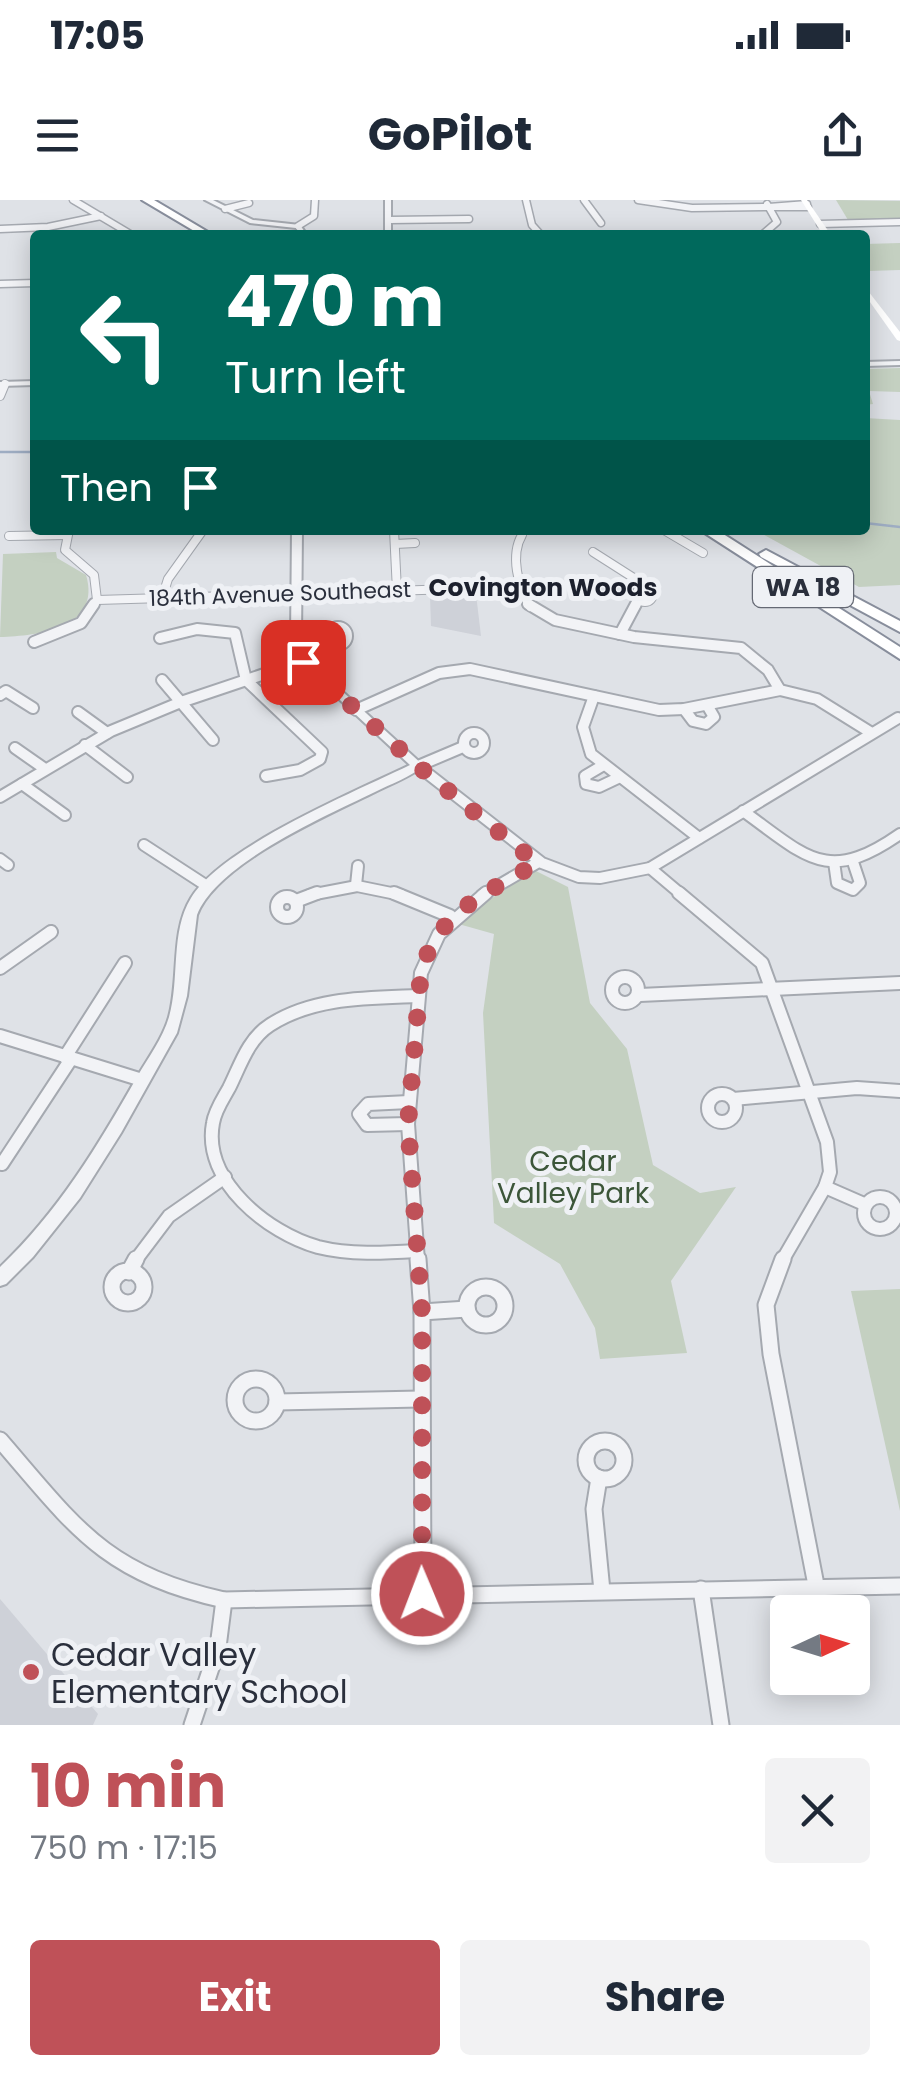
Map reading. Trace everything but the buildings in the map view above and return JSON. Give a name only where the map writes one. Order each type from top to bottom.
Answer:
[{"type":"highway","points":[[142,202],[183,230]]},
{"type":"highway","points":[[142,202],[198,230]]},
{"type":"highway","points":[[715,535],[900,654]]},
{"type":"highway","name":"WA 18","points":[[716,535],[900,642]]},
{"type":"highway","name":"WA 18","points":[[731,535],[900,626]]},
{"type":"main road","points":[[806,204],[824,230]]},
{"type":"main road","points":[[870,296],[900,338]]},
{"type":"street","points":[[73,200],[124,230]]},
{"type":"street","points":[[208,200],[252,222],[298,226],[314,216],[315,200]]},
{"type":"street","points":[[388,200],[389,230]]},
{"type":"street","points":[[526,200],[537,230]]},
{"type":"street","points":[[584,200],[601,223]]},
{"type":"street","points":[[638,200],[655,204],[651,207],[656,210],[667,206],[806,204]]},
{"type":"street","points":[[224,209],[249,203]]},
{"type":"street","points":[[766,203],[776,222],[770,230]]},
{"type":"street","points":[[0,230],[48,227],[101,216]]},
{"type":"street","points":[[390,220],[469,219]]},
{"type":"street","points":[[820,224],[900,222]]},
{"type":"street","points":[[298,226],[301,230]]},
{"type":"street","points":[[0,284],[30,284]]},
{"type":"street","points":[[870,364],[900,363]]},
{"type":"street","points":[[0,396],[2,384],[30,383]]},
{"type":"street","points":[[9,536],[30,535]]},
{"type":"street","points":[[34,642],[81,623],[97,600],[94,575],[65,550],[68,535]]},
{"type":"street","points":[[162,598],[166,579],[194,550],[201,535]]},
{"type":"street","points":[[297,535],[296,638],[303,662],[418,766],[537,863],[572,877],[621,878],[650,868],[898,718]]},
{"type":"street","points":[[394,535],[397,590]]},
{"type":"street","points":[[522,535],[515,546],[522,586],[528,604],[536,612],[563,622],[656,641],[730,644],[768,668],[780,690]]},
{"type":"street","points":[[672,535],[703,553]]},
{"type":"street","points":[[395,544],[415,543]]},
{"type":"street","points":[[593,552],[651,589],[635,590],[634,596],[639,599],[620,634]]},
{"type":"street","name":"184th Avenue Southeast","points":[[97,600],[522,586]]},
{"type":"street","points":[[160,638],[181,631],[230,630],[237,635],[246,680],[322,755],[300,770],[266,776]]},
{"type":"street","points":[[296,638],[326,638]]},
{"type":"street","points":[[0,797],[107,733],[181,702],[303,662]]},
{"type":"street","points":[[356,710],[440,672],[470,669],[659,710],[684,709],[780,690],[818,699],[870,732]]},
{"type":"street","points":[[162,680],[213,740]]},
{"type":"street","points":[[0,695],[6,692],[32,708]]},
{"type":"street","points":[[594,696],[583,733],[591,754],[699,838]]},
{"type":"street","points":[[684,709],[693,721],[706,724],[714,717],[707,704]]},
{"type":"street","points":[[78,712],[107,733]]},
{"type":"street","points":[[85,745],[128,777]]},
{"type":"street","points":[[0,1278],[55,1221],[142,1080],[179,1011],[188,929],[196,900],[207,886],[245,857],[418,766],[463,747]]},
{"type":"street","points":[[15,748],[45,769]]},
{"type":"street","points":[[602,766],[585,776],[586,784],[600,787],[618,778]]},
{"type":"street","points":[[22,784],[66,815]]},
{"type":"street","points":[[743,811],[801,850],[842,862],[860,883],[853,890],[837,883],[842,862]]},
{"type":"street","points":[[842,862],[900,834]]},
{"type":"street","points":[[144,845],[207,886]]},
{"type":"street","points":[[422,1594],[422,1312],[408,1124],[418,996],[427,949],[450,916],[537,863]]},
{"type":"street","points":[[356,886],[358,866]]},
{"type":"street","points":[[650,868],[762,963],[827,1142],[830,1172],[825,1187],[779,1266],[766,1305],[816,1586]]},
{"type":"street","points":[[296,901],[331,888],[356,886],[393,890],[450,916]]},
{"type":"street","points":[[0,968],[50,932]]},
{"type":"street","points":[[2,1164],[126,963]]},
{"type":"street","points":[[640,995],[900,983]]},
{"type":"street","points":[[417,1251],[355,1254],[304,1242],[256,1215],[225,1178],[214,1146],[213,1124],[246,1054],[265,1028],[282,1018],[328,1004],[418,996]]},
{"type":"street","points":[[0,1036],[142,1080]]},
{"type":"street","points":[[733,1099],[857,1088],[900,1091]]},
{"type":"street","points":[[408,1124],[367,1125],[359,1114],[368,1104],[409,1102]]},
{"type":"street","points":[[129,1272],[141,1247],[179,1204],[225,1178]]},
{"type":"street","points":[[825,1187],[864,1204]]},
{"type":"street","points":[[422,1312],[467,1309]]},
{"type":"street","points":[[277,1402],[420,1400]]},
{"type":"street","points":[[0,1440],[96,1548],[127,1571],[155,1584],[224,1600],[900,1586]]},
{"type":"street","points":[[599,1478],[594,1510],[602,1591]]},
{"type":"street","points":[[701,1589],[722,1725]]},
{"type":"street","points":[[192,1725],[218,1647],[224,1600]]},
{"type":"shaded area","points":[[476,594],[481,636],[431,626],[430,596]]},
{"type":"shaded area","name":"Cedar Valley Elementary School","points":[[0,1599],[98,1714],[93,1725],[0,1725]]},
{"type":"green space","points":[[836,200],[900,201],[900,219],[848,220]]},
{"type":"green space","points":[[900,243],[900,270],[870,271],[870,244]]},
{"type":"green space","points":[[900,368],[900,392],[870,391],[870,369]]},
{"type":"green space","points":[[870,418],[900,420],[900,585],[859,587],[764,535],[870,535]]},
{"type":"green space","points":[[56,552],[57,558],[86,575],[85,607],[63,626],[0,637],[3,554]]},
{"type":"green space","name":"Cedar Valley Park","points":[[534,870],[568,887],[590,1003],[627,1049],[653,1165],[700,1193],[736,1187],[671,1281],[687,1353],[600,1359],[595,1328],[560,1264],[494,1223],[483,1013],[494,934],[455,923]]},
{"type":"green space","points":[[900,1289],[900,1511],[851,1291]]},
{"type":"waterway","points":[[0,452],[30,452]]},
{"type":"waterway","points":[[870,524],[900,527]]},
{"type":"place","name":"Cedar Valley Elementary School","points":[[31,1672]]},
{"type":"district","name":"Covington Woods","points":[[543,587]]},
{"type":"route","points":[[303,662],[425,772],[537,863],[450,916],[427,949],[421,972],[408,1124],[422,1312],[422,1594]]}]
